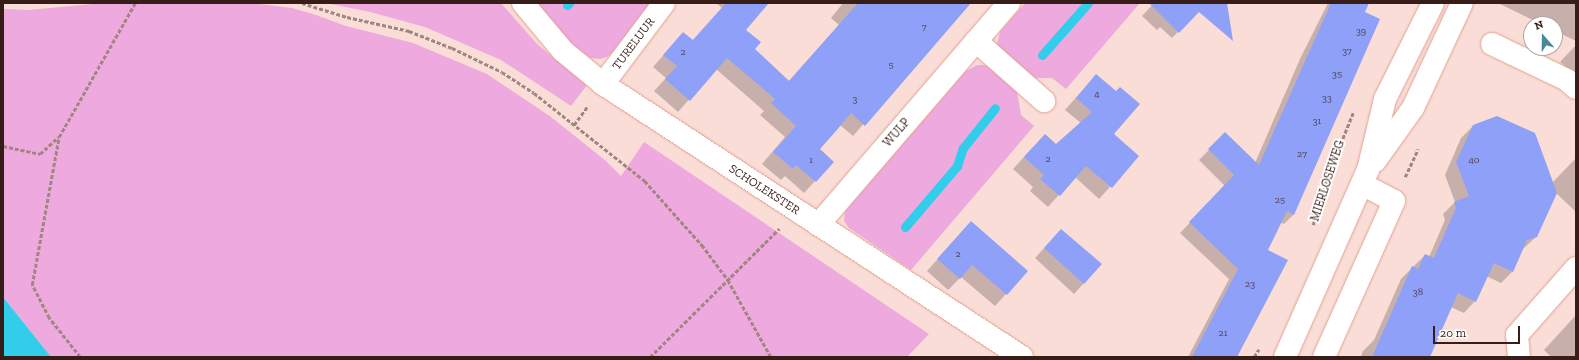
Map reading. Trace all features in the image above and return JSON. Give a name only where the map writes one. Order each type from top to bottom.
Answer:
[{"type":"street","name":"SCHOLEKSTER","points":[[522,3],[563,51],[603,84],[796,212],[1022,357]]},
{"type":"street","name":"TURELUUR","points":[[603,84],[664,3]]},
{"type":"street","name":"WULP","points":[[818,225],[1009,3]]},
{"type":"street","points":[[1285,357],[1365,177],[1385,99],[1433,3]]},
{"type":"street","points":[[1365,177],[1413,108],[1462,3]]},
{"type":"street","points":[[976,41],[1044,101]]},
{"type":"street","points":[[1492,44],[1567,80],[1576,88]]},
{"type":"street","points":[[1324,357],[1394,201],[1365,177]]},
{"type":"street","points":[[1519,357],[1517,335],[1576,268]]},
{"type":"path","points":[[3,146],[40,154],[59,137],[135,3]]},
{"type":"path","points":[[302,3],[347,17],[408,31],[466,55],[502,72],[521,84],[645,181],[702,245],[728,280],[771,357]]},
{"type":"path","name":"MIERLOSEWEG","points":[[1313,226],[1332,165],[1355,109]]},
{"type":"path","points":[[59,137],[32,285],[49,318],[80,357]]},
{"type":"path","points":[[650,357],[796,212]]},
{"type":"path","points":[[1254,357],[1262,344]]},
{"type":"shaded area","points":[[103,3],[252,3],[292,8],[346,26],[413,43],[487,74],[551,117],[606,161],[621,176],[644,142],[929,334],[907,357],[51,357],[3,297],[3,9],[29,10]]},
{"type":"shaded area","points":[[326,3],[501,3],[537,44],[587,85],[571,106],[501,60],[425,27],[370,12]]},
{"type":"shaded area","points":[[532,3],[650,3],[613,52],[607,57],[600,59],[590,58],[562,39]]},
{"type":"shaded area","points":[[1025,3],[1140,3],[1066,89],[1052,78],[1032,78],[998,49],[997,44],[1000,32]]},
{"type":"shaded area","points":[[977,65],[991,67],[1017,91],[1021,115],[1034,126],[911,270],[849,228],[844,221],[845,211],[966,71]]},
{"type":"water","points":[[3,297],[51,357],[3,357]]},
{"type":"building","points":[[726,3],[769,3],[746,30],[761,42],[755,49],[789,81],[858,3],[971,3],[865,126],[851,113],[820,149],[834,162],[816,182],[796,165],[793,169],[773,152],[796,126],[771,103],[775,99],[727,58],[690,101],[665,79],[677,66],[663,55],[683,32],[693,40]]},
{"type":"building","points":[[1149,3],[1227,3],[1233,41],[1199,12],[1179,33]]},
{"type":"building","points":[[1331,3],[1369,3],[1365,12],[1380,19],[1294,215],[1287,211],[1268,250],[1288,260],[1237,357],[1192,357],[1238,269],[1189,222],[1234,175],[1208,149],[1225,132],[1259,165]]},
{"type":"building","points":[[1096,74],[1116,91],[1120,87],[1140,104],[1114,134],[1139,156],[1112,188],[1086,166],[1060,196],[1040,179],[1044,175],[1024,157],[1045,134],[1056,144],[1092,112],[1076,98]]},
{"type":"building","points":[[1497,116],[1535,133],[1557,193],[1537,237],[1527,240],[1513,272],[1494,263],[1476,302],[1458,293],[1430,357],[1372,357],[1412,266],[1418,269],[1425,254],[1434,258],[1456,208],[1454,202],[1469,196],[1456,162],[1473,125]]},
{"type":"building","points":[[971,221],[1028,271],[1007,295],[972,265],[960,279],[937,259]]},
{"type":"building","points":[[1061,229],[1102,264],[1084,284],[1044,248]]},
{"type":"waterway","points":[[1042,55],[1088,3]]},
{"type":"waterway","points":[[905,227],[957,166],[963,148],[995,108]]}]
